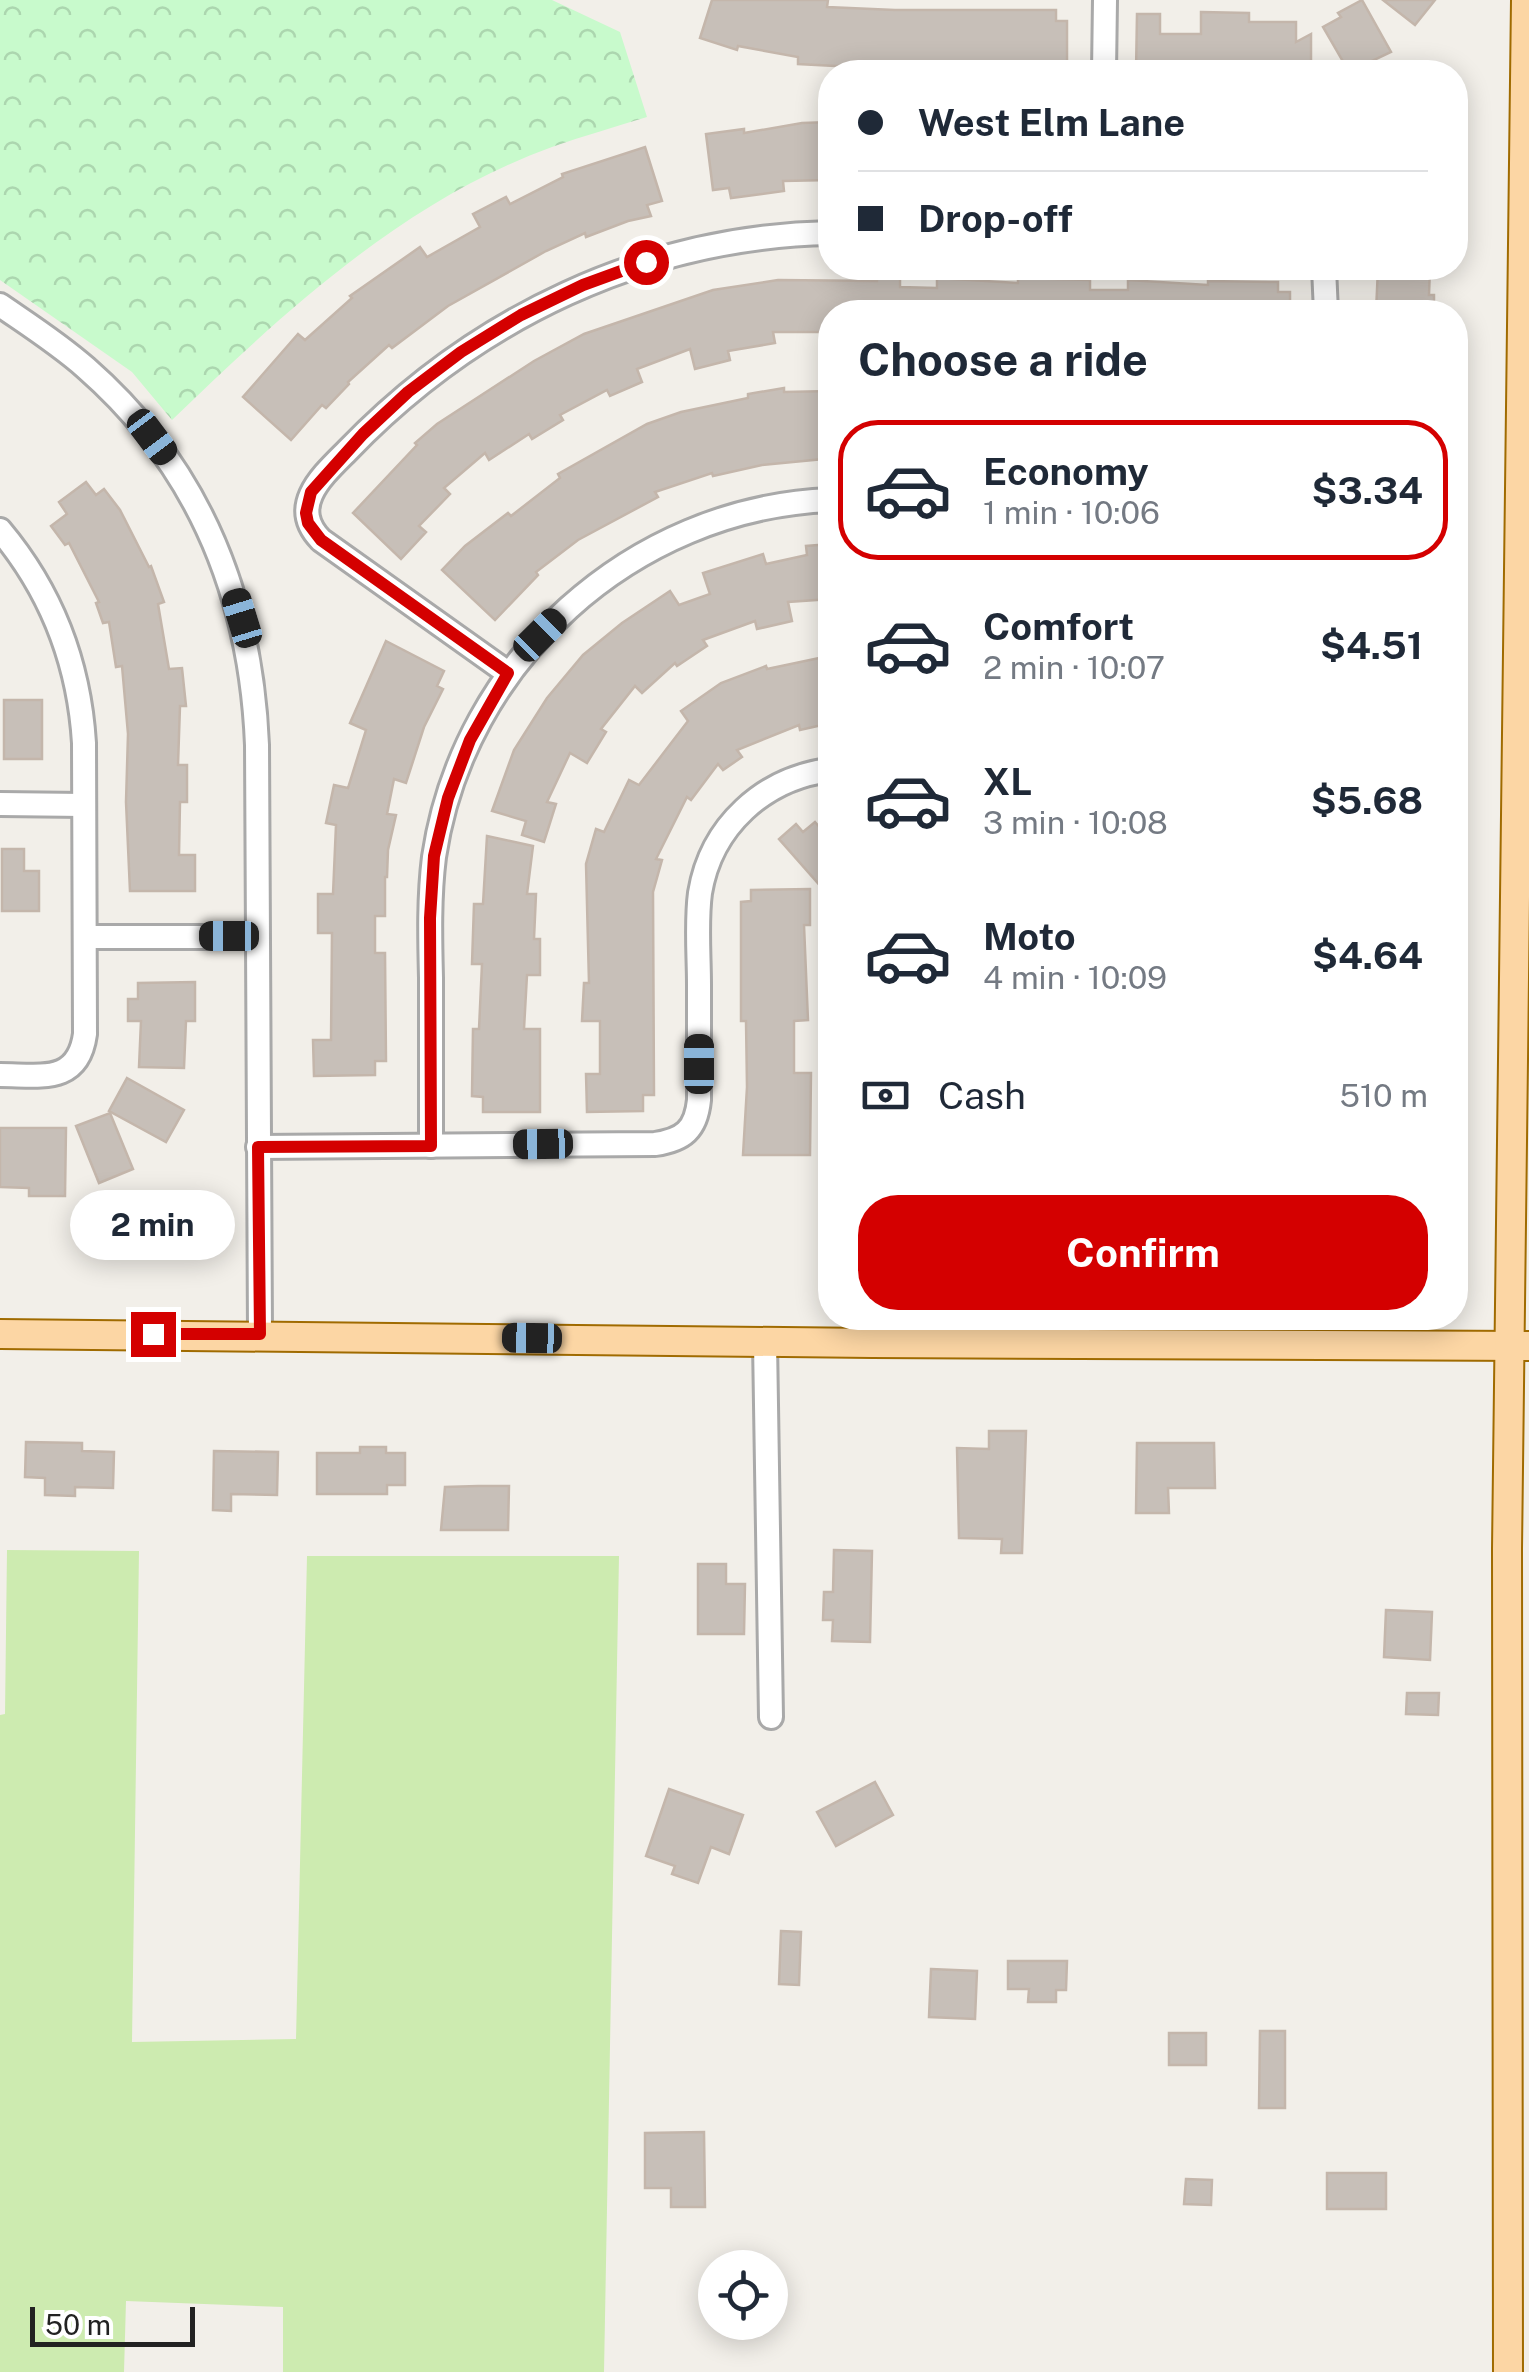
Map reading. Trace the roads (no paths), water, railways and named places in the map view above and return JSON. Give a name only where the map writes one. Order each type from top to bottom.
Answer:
[{"type":"main road","points":[[1508,2372],[1519,1346],[1526,0]]},
{"type":"main road","points":[[0,1334],[1519,1346]]},
{"type":"street","points":[[1104,60],[1105,0]]},
{"type":"street","points":[[508,673],[321,540],[308,523],[306,513],[316,484],[384,414],[447,362],[521,315],[583,285],[677,253],[737,241],[818,233]]},
{"type":"street","points":[[0,305],[70,354],[137,418],[182,480],[222,559],[242,618],[253,680],[257,745],[260,1334]]},
{"type":"street","points":[[431,1146],[430,918],[434,856],[448,798],[470,740],[508,673],[540,635],[582,596],[631,560],[660,544],[740,514],[818,501]]},
{"type":"street","points":[[0,530],[48,600],[68,648],[79,697],[84,743],[85,1034],[74,1064],[56,1074],[0,1075]]},
{"type":"street","points":[[258,1147],[655,1144],[690,1132],[700,1100],[698,919],[704,873],[723,833],[752,801],[770,788],[818,773]]},
{"type":"street","points":[[0,804],[84,805]]},
{"type":"street","points":[[84,936],[258,937]]},
{"type":"street","points":[[765,1342],[771,1717]]},
{"type":"street","points":[[1508,2372],[1529,2372]]}]
